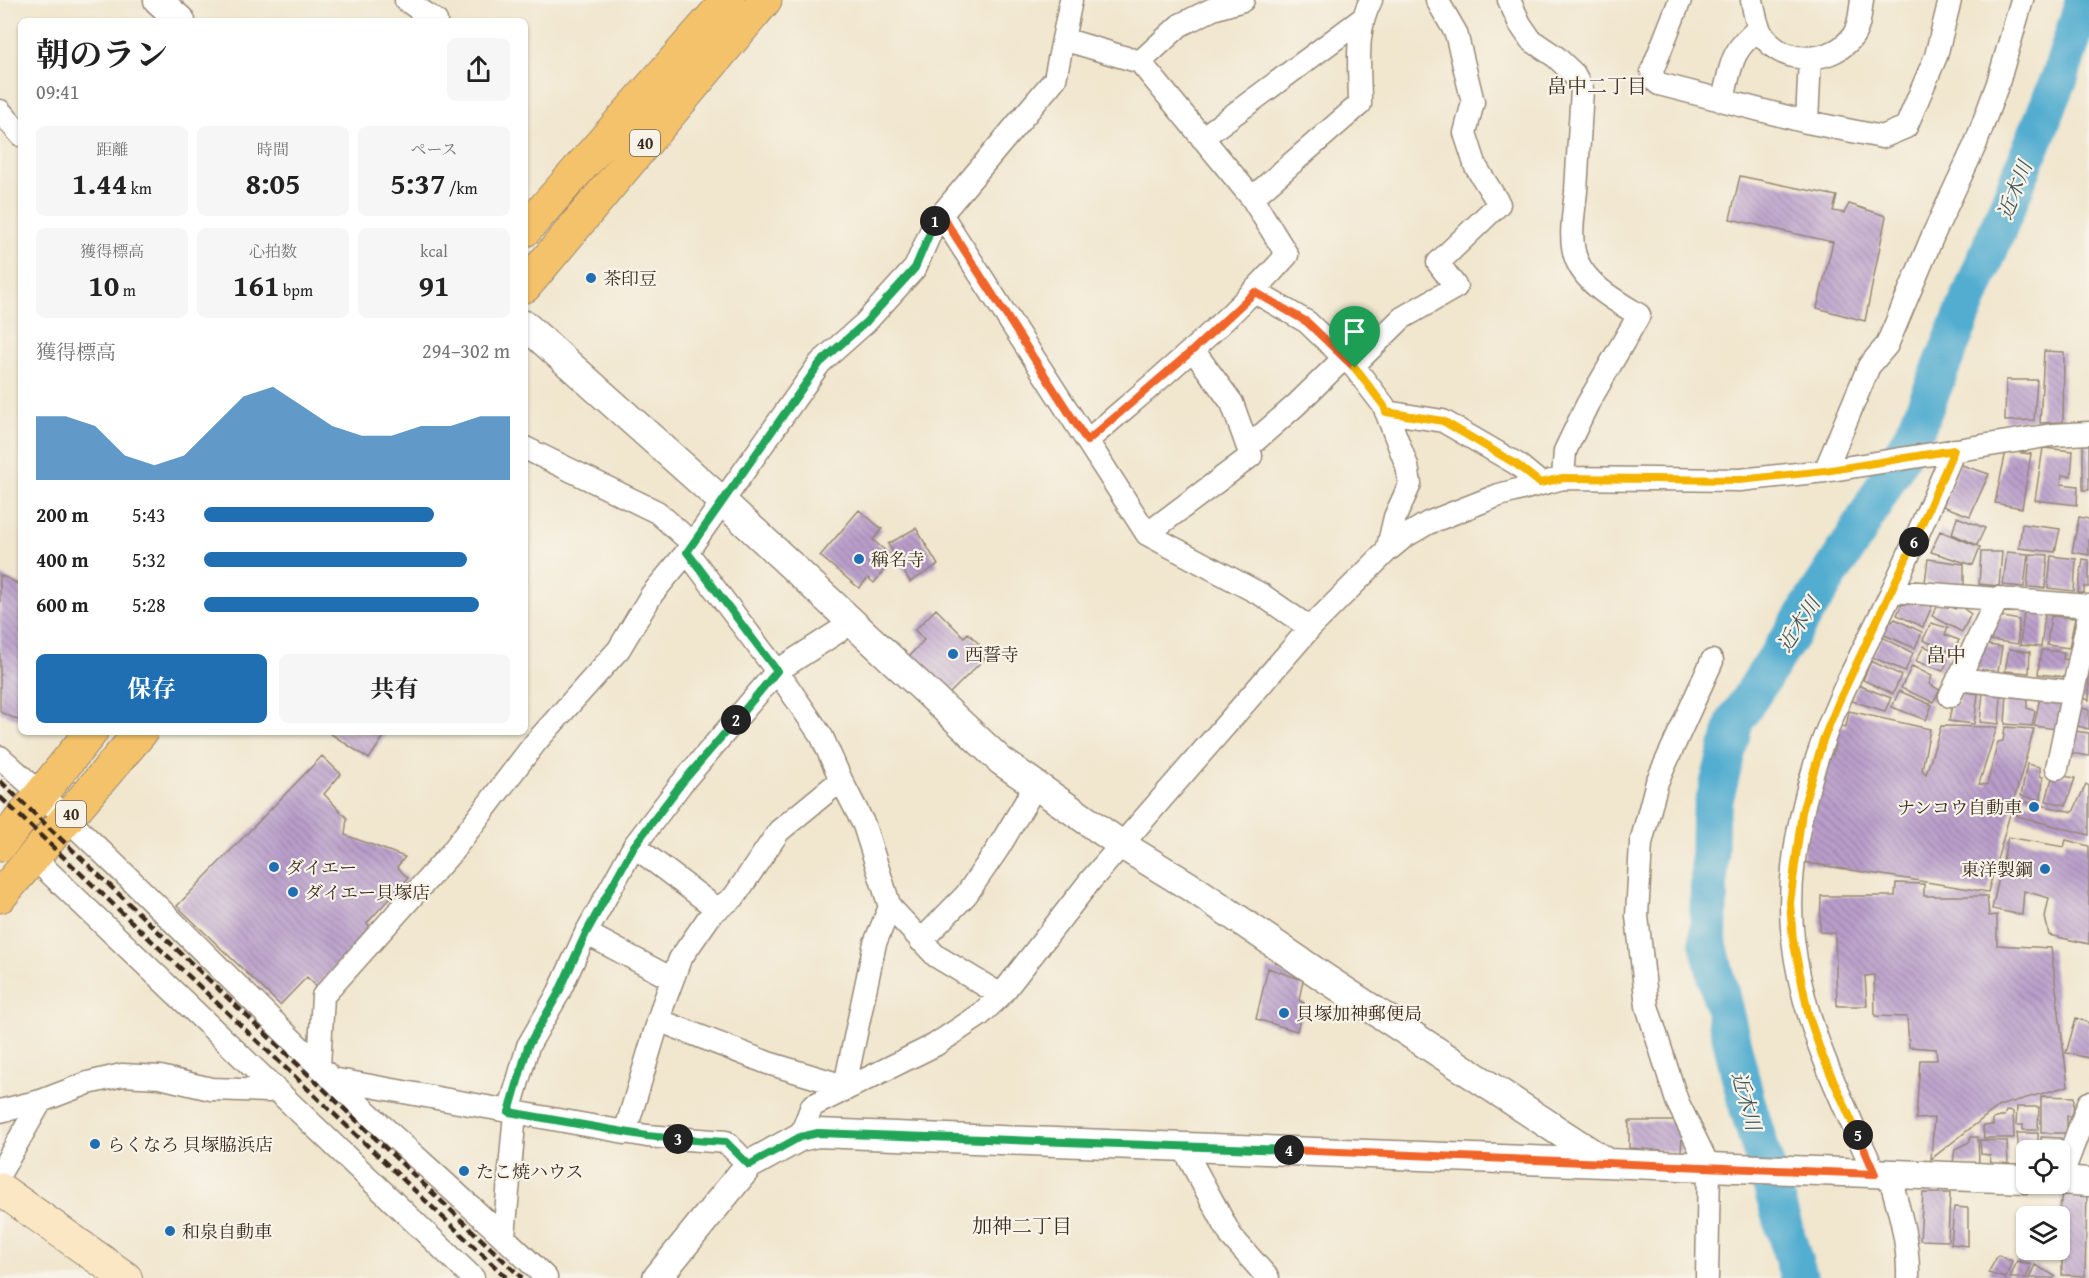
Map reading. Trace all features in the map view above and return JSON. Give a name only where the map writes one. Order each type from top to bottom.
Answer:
[{"type":"main road","name":"40","points":[[528,227],[728,0]]},
{"type":"main road","name":"40","points":[[528,282],[765,0]]},
{"type":"main road","name":"40","points":[[3,835],[43,794],[88,735]]},
{"type":"main road","name":"40","points":[[0,896],[138,735]]},
{"type":"main road","points":[[0,1189],[126,1278]]},
{"type":"street","points":[[158,0],[178,18]]},
{"type":"street","points":[[326,1073],[323,996],[451,853],[535,743],[619,649],[652,594],[690,548],[820,363],[866,322],[915,268],[935,222],[1055,78],[1071,0]]},
{"type":"street","points":[[1140,63],[1180,25],[1213,9],[1243,0]]},
{"type":"street","points":[[1248,447],[1402,318],[1456,287],[1438,263],[1499,204],[1476,167],[1465,133],[1473,102],[1456,33],[1437,0]]},
{"type":"street","points":[[1509,0],[1520,24],[1531,40],[1556,57],[1574,74],[1582,89],[1574,227],[1577,260],[1587,277],[1606,294],[1639,315],[1587,405],[1566,451],[1563,478]]},
{"type":"street","points":[[1520,24],[1529,0]]},
{"type":"street","points":[[1680,0],[1652,71],[1654,80],[1659,84],[1807,122],[1882,137],[1906,127],[1936,56],[1950,0]]},
{"type":"street","points":[[1752,0],[1759,29],[1768,42],[1779,51],[1794,57],[1810,58],[1840,49],[1853,36],[1859,21],[1862,0]]},
{"type":"street","points":[[1830,470],[1869,366],[1887,345],[1934,233],[1976,143],[1998,83],[2022,0]]},
{"type":"street","points":[[407,1],[434,12]]},
{"type":"street","points":[[1202,138],[1367,9]]},
{"type":"street","points":[[1252,198],[1360,104],[1360,28],[1367,9]]},
{"type":"street","points":[[1724,100],[1735,53],[1744,40],[1759,29]]},
{"type":"street","points":[[1063,39],[1140,63],[1252,198],[1287,255],[1255,292],[1193,350],[1087,441]]},
{"type":"street","points":[[1807,122],[1810,58]]},
{"type":"street","points":[[0,111],[18,132]]},
{"type":"street","points":[[941,214],[1147,534],[1262,595],[1310,628]]},
{"type":"street","points":[[1255,292],[1307,322],[1349,362],[1384,406],[1407,466],[1410,484],[1395,517],[1387,551]]},
{"type":"street","points":[[528,328],[722,501],[1001,761],[1122,845],[1197,891],[1322,976],[1609,1164]]},
{"type":"street","points":[[1147,534],[1251,456],[1232,403],[1193,350]]},
{"type":"street","points":[[1386,412],[1443,421],[1516,464],[1540,483]]},
{"type":"street","points":[[800,1137],[812,1106],[844,1088],[935,1045],[972,1021],[1001,995],[1070,906],[1310,628],[1387,551],[1404,537],[1428,523],[1456,510],[1563,478],[1740,480],[1830,470],[2052,435],[2089,434]]},
{"type":"street","points":[[528,449],[657,512],[690,548],[822,737],[864,825],[890,907],[936,956],[1001,995]]},
{"type":"street","points":[[1908,1278],[1909,1259],[1905,1230],[1822,1055],[1809,1017],[1793,940],[1790,903],[1802,812],[1823,740],[1839,701],[1892,591],[1950,451]]},
{"type":"street","points":[[1892,591],[2089,606]]},
{"type":"street","points":[[1998,598],[1954,687],[2073,692]]},
{"type":"street","points":[[504,1236],[512,1112],[528,1046],[558,994],[586,933],[634,846],[681,784],[777,671],[853,622]]},
{"type":"street","points":[[2057,768],[2088,630]]},
{"type":"street","points":[[1707,1278],[1709,1167],[1677,1101],[1647,1006],[1637,916],[1641,843],[1657,782],[1712,661]]},
{"type":"street","points":[[0,757],[43,794],[326,1073],[504,1236],[546,1278]]},
{"type":"street","points":[[625,1133],[658,1020],[680,959],[712,913],[734,897],[779,831],[841,780]]},
{"type":"street","points":[[921,941],[966,896],[1036,785]]},
{"type":"street","points":[[3,835],[33,857],[473,1278]]},
{"type":"street","points":[[634,846],[717,909]]},
{"type":"street","points":[[844,1088],[875,943],[890,907]]},
{"type":"street","points":[[586,933],[672,979]]},
{"type":"street","points":[[658,1020],[768,1063],[844,1088]]},
{"type":"street","points":[[326,1073],[625,1133],[726,1142],[749,1165]]},
{"type":"street","points":[[0,1111],[41,1101],[88,1083],[122,1075],[160,1077],[211,1089],[275,1090]]},
{"type":"street","points":[[0,1173],[41,1101]]},
{"type":"street","points":[[2070,1153],[2089,1103]]},
{"type":"street","points":[[657,1278],[749,1165],[800,1137],[818,1133],[841,1132],[2016,1179]]},
{"type":"street","points":[[1182,1145],[1231,1236],[1268,1278]]},
{"type":"street","points":[[2070,1181],[2089,1182]]},
{"type":"building","points":[[1740,176],[1837,196],[1833,211],[1844,213],[1849,204],[1886,216],[1865,321],[1817,308],[1833,242],[1730,219]]},
{"type":"building","points":[[2044,351],[2064,352],[2063,422],[2040,423]]},
{"type":"building","points":[[2006,380],[2037,380],[2034,420],[2005,421]]},
{"type":"building","points":[[2089,444],[2089,490],[2083,490],[2083,445]]},
{"type":"building","points":[[2043,448],[2073,451],[2071,476],[2062,475],[2061,484],[2078,486],[2077,505],[2035,500]]},
{"type":"building","points":[[2006,451],[2031,454],[2022,508],[1995,503]]},
{"type":"building","points":[[1959,464],[1989,474],[1970,516],[1943,506]]},
{"type":"building","points":[[859,510],[882,529],[873,540],[888,553],[882,560],[888,565],[874,583],[868,578],[859,588],[820,556]]},
{"type":"building","points":[[1957,517],[1985,528],[1977,545],[1952,534]]},
{"type":"building","points":[[2079,517],[2089,519],[2089,555],[2072,552]]},
{"type":"building","points":[[2022,524],[2060,529],[2055,552],[2019,548]]},
{"type":"building","points":[[916,528],[938,565],[910,582],[888,544]]},
{"type":"building","points":[[1940,531],[1980,547],[1973,565],[1931,552]]},
{"type":"building","points":[[1981,552],[2002,552],[1999,586],[1979,584]]},
{"type":"building","points":[[2007,552],[2028,554],[2024,587],[2003,585]]},
{"type":"building","points":[[2030,554],[2048,555],[2045,588],[2027,587]]},
{"type":"building","points":[[2051,556],[2076,559],[2074,591],[2048,588]]},
{"type":"building","points":[[1928,559],[1964,564],[1964,586],[1925,582]]},
{"type":"building","points":[[2083,559],[2089,560],[2089,587],[2084,587],[2084,593],[2078,593]]},
{"type":"building","points":[[0,575],[18,584],[18,720],[0,712]]},
{"type":"building","points":[[1904,599],[1915,605],[1918,599],[1932,606],[1923,627],[1897,615]]},
{"type":"building","points":[[1940,602],[1955,609],[1957,604],[1971,614],[1962,632],[1932,616]]},
{"type":"building","points":[[936,609],[964,637],[968,633],[983,648],[979,652],[985,658],[948,695],[909,656],[924,640],[915,630]]},
{"type":"building","points":[[2024,612],[2045,614],[2041,647],[2020,645]]},
{"type":"building","points":[[1999,616],[2019,620],[2018,644],[1989,640]]},
{"type":"building","points":[[2051,616],[2075,618],[2069,648],[2047,645]]},
{"type":"building","points":[[1895,619],[1922,632],[1915,648],[1882,634],[1888,621],[1892,622]]},
{"type":"building","points":[[1931,623],[1948,628],[1945,635],[1959,640],[1953,653],[1923,640]]},
{"type":"building","points":[[1882,637],[1913,653],[1905,671],[1872,657]]},
{"type":"building","points":[[1980,644],[2002,647],[1998,672],[1975,669]]},
{"type":"building","points":[[1924,646],[1949,657],[1943,671],[1916,661]]},
{"type":"building","points":[[2009,649],[2030,652],[2029,673],[2005,671]]},
{"type":"building","points":[[2041,650],[2064,652],[2063,659],[2070,660],[2066,677],[2038,674]]},
{"type":"building","points":[[1871,661],[1901,675],[1893,694],[1863,680]]},
{"type":"building","points":[[1912,666],[1932,676],[1929,684],[1940,690],[1933,702],[1901,688]]},
{"type":"building","points":[[2086,677],[2089,678],[2089,700],[2081,698]]},
{"type":"building","points":[[1858,685],[1891,698],[1885,711],[1852,701]]},
{"type":"building","points":[[1899,691],[1932,705],[1926,720],[1892,707]]},
{"type":"building","points":[[1961,691],[1978,694],[1974,724],[1949,721],[1952,704],[1958,705]]},
{"type":"building","points":[[1983,693],[2001,696],[1999,724],[1980,722]]},
{"type":"building","points":[[2007,694],[2027,695],[2027,708],[2035,711],[2032,726],[2005,724]]},
{"type":"building","points":[[2040,697],[2063,701],[2057,729],[2034,726]]},
{"type":"building","points":[[2079,707],[2089,710],[2089,729],[2073,725]]},
{"type":"building","points":[[1849,711],[1930,729],[1922,770],[1926,774],[1941,726],[1997,727],[1979,784],[1987,785],[1998,742],[2003,741],[2005,727],[2034,729],[1988,892],[1802,862],[1805,834],[1809,837],[1813,811],[1829,754],[1833,755],[1838,725],[1846,727]]},
{"type":"building","points":[[2074,731],[2089,733],[2089,756],[2069,753]]},
{"type":"building","points":[[333,735],[385,735],[369,759]]},
{"type":"building","name":"ダイエー貝塚店","points":[[322,756],[341,774],[324,794],[347,818],[345,835],[405,857],[397,867],[408,878],[367,923],[371,928],[317,987],[307,977],[280,1005],[177,906]]},
{"type":"building","points":[[2027,764],[2040,767],[2040,776],[2043,777],[2041,800],[2021,796]]},
{"type":"building","points":[[2053,774],[2075,778],[2066,805],[2046,801]]},
{"type":"building","name":"ナンコウ自動車","points":[[2086,784],[2089,786],[2089,835],[2017,816],[2021,801],[2073,812]]},
{"type":"building","name":"東洋製鋼","points":[[2008,837],[2064,847],[2066,840],[2089,846],[2089,944],[2049,935],[2045,917],[2049,898],[2024,891],[2022,915],[1992,909]]},
{"type":"building","points":[[1896,883],[1924,884],[1924,896],[1987,896],[1989,916],[1997,915],[1997,945],[2051,948],[2068,1086],[1999,1106],[1931,1159],[1934,1118],[1916,1119],[1920,1060],[1937,1060],[1936,1049],[1909,1047],[1907,1017],[1875,1016],[1874,975],[1865,976],[1867,1006],[1837,1006],[1835,933],[1820,932],[1821,896],[1895,896]]},
{"type":"building","points":[[1268,968],[1303,980],[1299,1000],[1304,1003],[1297,1031],[1256,1019]]},
{"type":"building","points":[[2076,1018],[2089,1023],[2089,1058],[2066,1053]]},
{"type":"building","points":[[2041,1096],[2074,1097],[2073,1116],[2067,1116],[2067,1133],[2041,1133]]},
{"type":"building","points":[[2017,1107],[2039,1107],[2038,1130],[2023,1130],[2023,1125],[2016,1125]]},
{"type":"building","points":[[2006,1111],[2013,1112],[2014,1138],[1984,1138],[1983,1126],[1993,1125],[1993,1119],[2004,1116]]},
{"type":"building","points":[[1629,1121],[1674,1121],[1682,1136],[1681,1152],[1629,1148]]},
{"type":"building","points":[[2017,1133],[2038,1133],[2038,1140],[2018,1140]]},
{"type":"building","points":[[1971,1137],[1978,1137],[1979,1165],[1953,1163],[1955,1149],[1969,1142]]},
{"type":"building","points":[[2041,1137],[2061,1138],[2061,1140],[2041,1140]]},
{"type":"building","points":[[1980,1140],[2007,1141],[2008,1164],[1991,1164],[1990,1155],[1981,1154]]},
{"type":"building","points":[[1923,1193],[1950,1193],[1948,1241],[1920,1240]]},
{"type":"building","points":[[2062,1194],[2087,1194],[2085,1276],[2062,1275],[2062,1260],[2070,1260],[2070,1206],[2060,1206]]},
{"type":"building","points":[[1954,1207],[1968,1208],[1968,1246],[1951,1244]]},
{"type":"building","points":[[1998,1255],[2012,1261],[2006,1278],[1988,1273]]},
{"type":"building","points":[[2017,1261],[2031,1265],[2026,1278],[2010,1278]]},
{"type":"building","points":[[2035,1265],[2055,1276],[2054,1278],[2029,1278]]},
{"type":"waterway","name":"近木川","points":[[1799,1278],[1745,1097],[1708,942],[1710,817],[1735,721],[1857,533],[1916,429],[2060,77],[2084,0]]},
{"type":"railway","points":[[0,781],[522,1278]]},
{"type":"railway","points":[[0,797],[507,1278]]},
{"type":"place","name":"茶印豆","points":[[591,278]]},
{"type":"place","name":"稱名寺","points":[[859,559]]},
{"type":"place","name":"西誓寺","points":[[953,654]]},
{"type":"place","name":"ナンコウ自動車","points":[[2034,807]]},
{"type":"place","name":"ダイエー","points":[[274,867]]},
{"type":"place","name":"東洋製鋼","points":[[2045,869]]},
{"type":"place","name":"ダイエー貝塚店","points":[[293,892]]},
{"type":"place","name":"貝塚加神郵便局","points":[[1284,1013]]},
{"type":"place","name":"らくなろ 貝塚脇浜店","points":[[95,1144]]},
{"type":"place","name":"たこ焼ハウス","points":[[464,1171]]},
{"type":"place","name":"和泉自動車","points":[[170,1231]]},
{"type":"district","name":"畠中二丁目","points":[[1597,85]]},
{"type":"district","name":"畠中","points":[[1946,654]]},
{"type":"district","name":"加神二丁目","points":[[1022,1225]]},
{"type":"route","points":[[941,214],[1087,441],[1193,350],[1255,292],[1307,322],[1355,368],[1384,406],[1386,412],[1443,421],[1516,464],[1540,483],[1563,478],[1740,480],[1825,471],[1954,450],[1823,740],[1802,812],[1794,862],[1790,903],[1793,940],[1809,1017],[1822,1055],[1875,1174],[841,1132],[800,1137],[749,1165],[726,1142],[647,1136],[509,1112],[528,1046],[558,994],[586,933],[634,846],[681,784],[777,671],[687,552],[820,363],[866,322],[915,268],[935,222],[941,214]]}]
